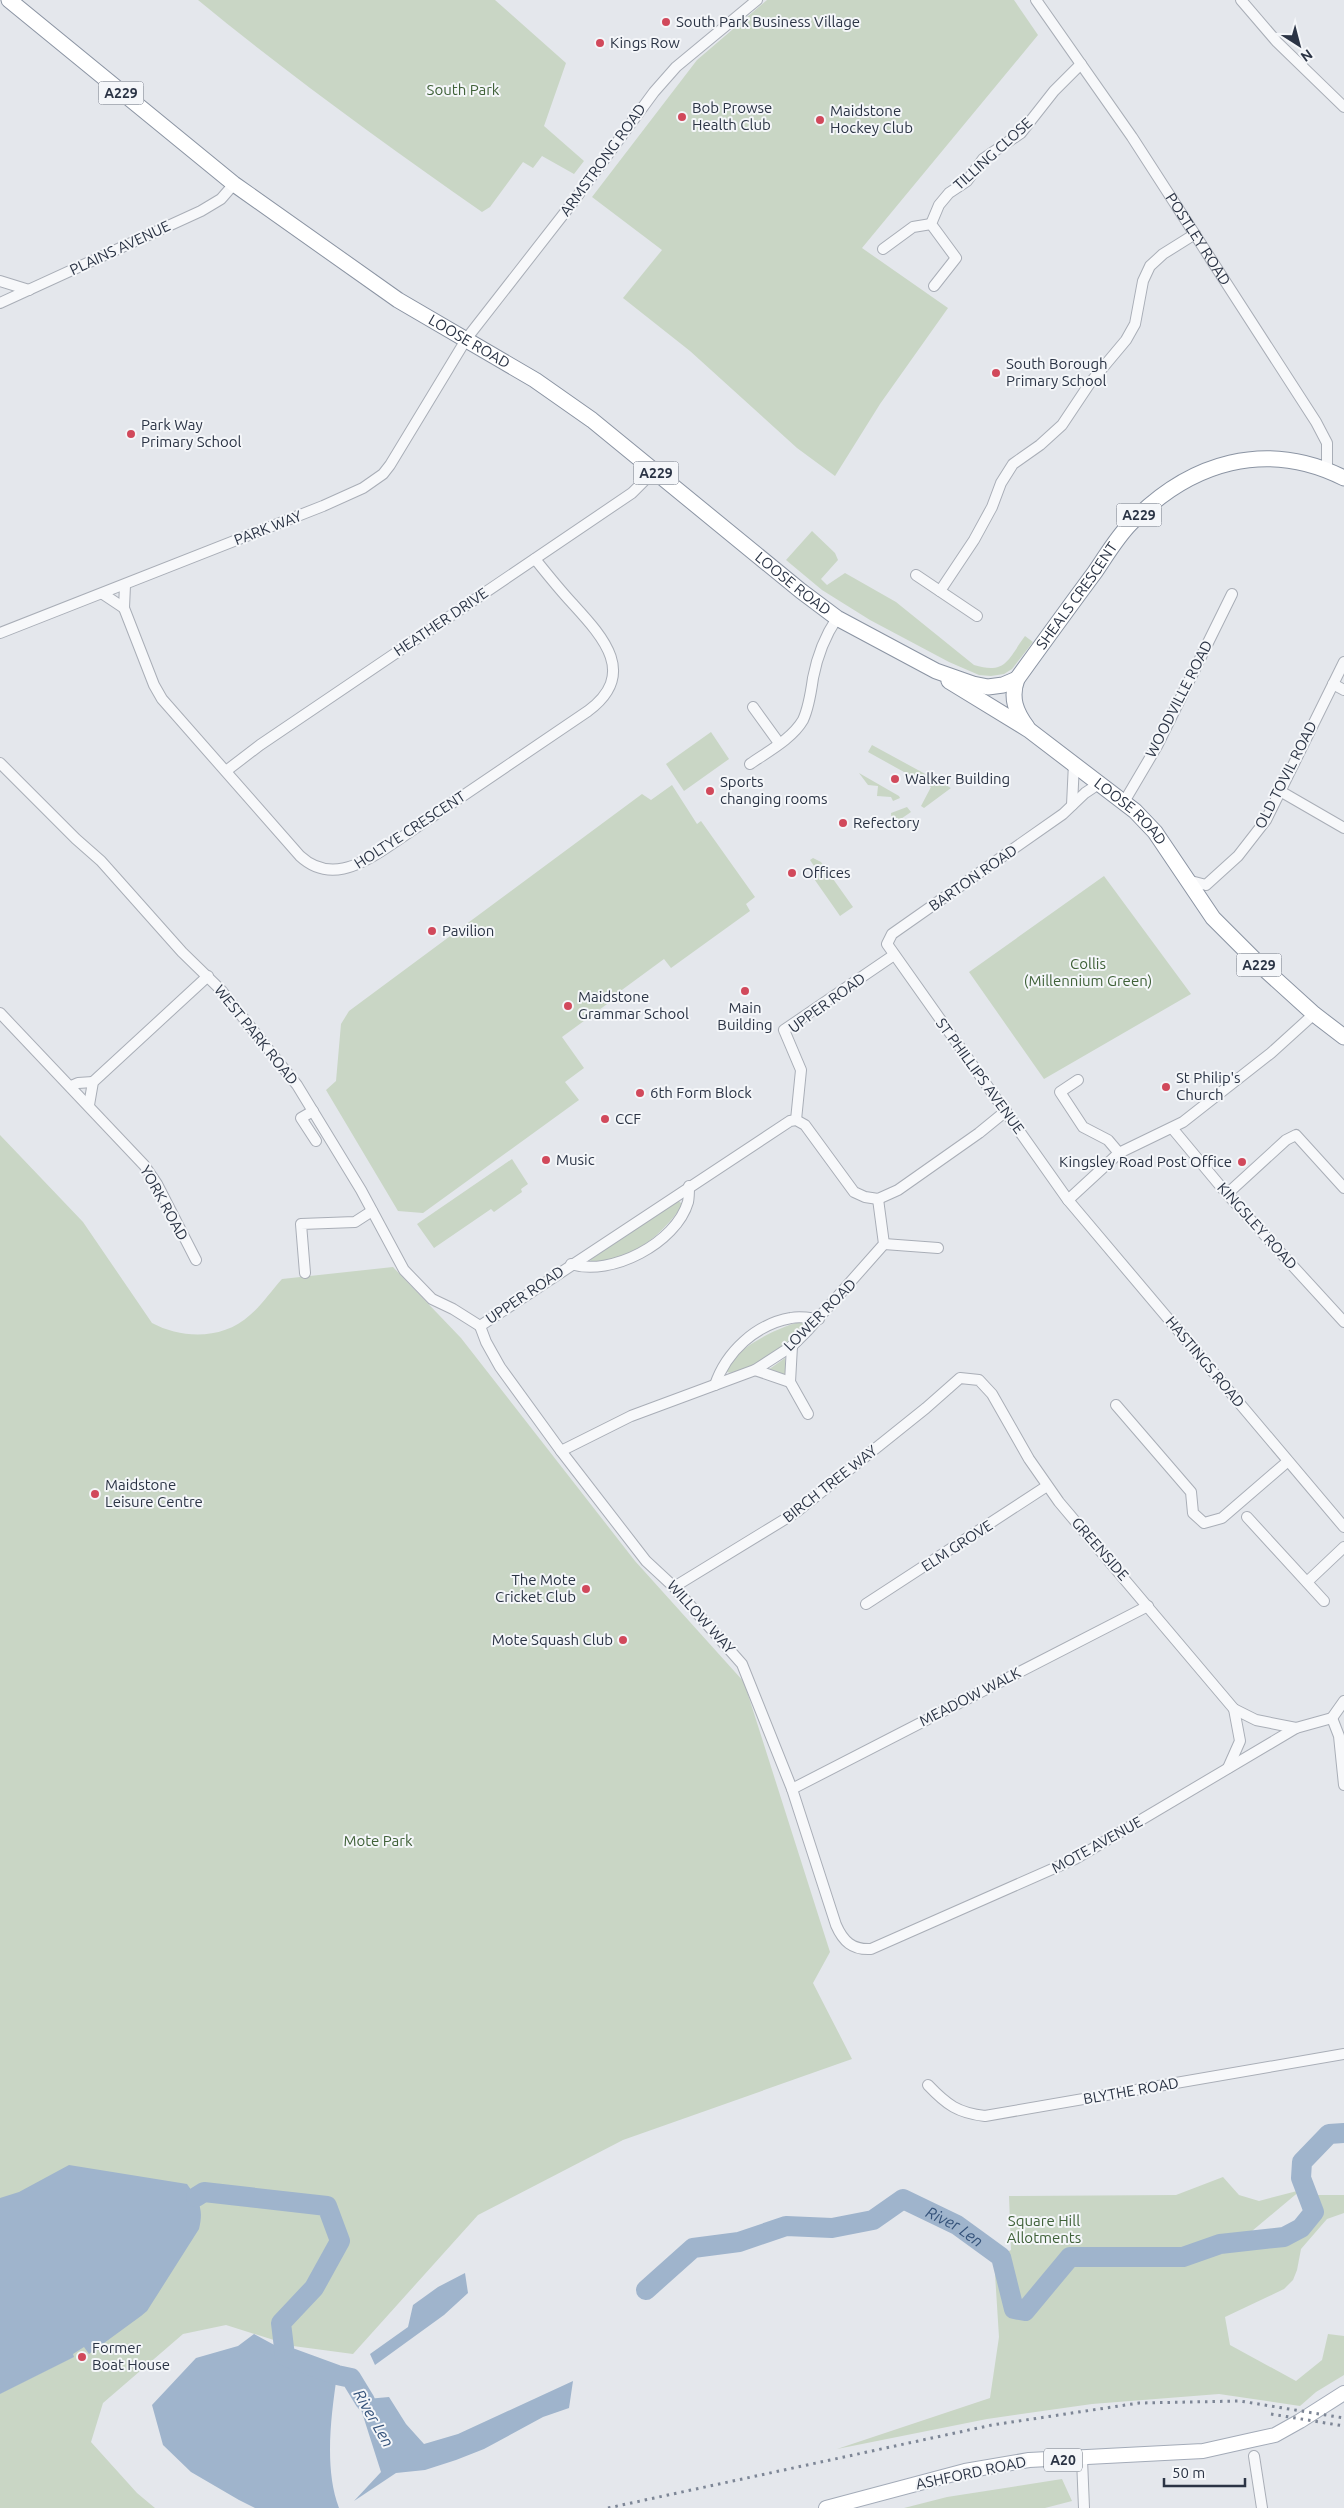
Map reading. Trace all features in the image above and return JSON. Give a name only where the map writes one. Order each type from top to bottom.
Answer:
[{"type":"highway","name":"LOOSE ROAD","points":[[9,0],[234,184],[398,300],[467,338],[536,380],[592,420],[838,618],[936,670],[988,688],[1017,679]]},
{"type":"highway","name":"SHEALS CRESCENT","points":[[1029,730],[1018,715],[1014,704],[1013,689],[1017,679],[1130,524],[1172,487],[1198,473],[1225,464],[1248,460],[1276,458],[1327,469]]},
{"type":"highway","name":"A229","points":[[1327,469],[1344,478]]},
{"type":"highway","name":"LOOSE ROAD","points":[[936,670],[958,689],[1029,730],[1124,802],[1155,832],[1188,880]]},
{"type":"highway","name":"A229","points":[[1188,880],[1213,918],[1261,966],[1314,1014],[1344,1037]]},
{"type":"main road","name":"ASHFORD ROAD","points":[[826,2508],[964,2471],[1029,2460],[1082,2459],[1203,2451],[1275,2435],[1344,2393]]},
{"type":"street","name":"POSTLEY ROAD","points":[[1036,0],[1195,234],[1316,422],[1327,443],[1327,469]]},
{"type":"street","points":[[1241,0],[1277,42],[1344,108]]},
{"type":"street","name":"ARMSTRONG ROAD","points":[[467,338],[660,84],[709,38],[752,2]]},
{"type":"street","name":"TILLING CLOSE","points":[[931,224],[939,205],[950,193],[967,180],[983,158],[1021,133],[1054,90],[1081,64]]},
{"type":"street","name":"PLAINS AVENUE","points":[[0,303],[201,210],[221,199],[234,184]]},
{"type":"street","points":[[883,249],[913,227],[931,224],[956,258],[934,286]]},
{"type":"street","points":[[940,591],[974,540],[992,507],[1001,483],[1013,464],[1040,445],[1062,425],[1090,383],[1126,340],[1135,324],[1143,281],[1150,266],[1164,254],[1195,234]]},
{"type":"street","points":[[0,280],[29,290]]},
{"type":"street","name":"PARK WAY","points":[[0,633],[348,496],[373,482],[383,474],[398,454],[446,370],[467,338]]},
{"type":"street","name":"HEATHER DRIVE","points":[[226,772],[260,745],[632,493],[654,471]]},
{"type":"street","name":"HOLTYE CRESCENT","points":[[125,584],[124,608],[158,693],[304,860],[326,869],[344,870],[378,853],[588,711],[602,699],[609,688],[613,675],[611,657],[604,639],[535,559]]},
{"type":"street","points":[[916,575],[977,616]]},
{"type":"street","points":[[103,594],[124,608]]},
{"type":"street","name":"WOODVILLE ROAD","points":[[1124,802],[1157,746],[1232,594]]},
{"type":"street","points":[[750,764],[779,743],[802,721],[808,705],[818,659],[829,630],[838,618]]},
{"type":"street","name":"OLD TOVIL ROAD","points":[[1188,880],[1206,885],[1255,836],[1280,791],[1344,662]]},
{"type":"street","points":[[1333,684],[1344,690]]},
{"type":"street","points":[[753,707],[779,743]]},
{"type":"street","name":"WEST PARK ROAD","points":[[0,763],[76,839],[101,861],[182,952],[208,976],[283,1066],[314,1111],[404,1270],[432,1299],[453,1309],[480,1326]]},
{"type":"street","points":[[1072,805],[1074,763]]},
{"type":"street","name":"BARTON ROAD","points":[[894,955],[886,944],[892,934],[1032,836],[1100,783]]},
{"type":"street","points":[[1280,791],[1344,828]]},
{"type":"street","name":"ST PHILLIPS AVENUE","points":[[894,955],[1067,1198]]},
{"type":"street","name":"UPPER ROAD","points":[[480,1326],[689,1186],[780,1127],[796,1120],[801,1070],[784,1030],[894,955]]},
{"type":"street","points":[[89,1105],[93,1082],[208,976]]},
{"type":"street","name":"YORK ROAD","points":[[0,1013],[89,1105],[150,1173],[196,1260]]},
{"type":"street","points":[[1067,1198],[1120,1153],[1172,1128],[1230,1087],[1314,1014]]},
{"type":"street","points":[[1078,1080],[1060,1092],[1083,1127],[1108,1140],[1120,1153]]},
{"type":"street","points":[[71,1086],[78,1082],[93,1082]]},
{"type":"street","points":[[314,1111],[301,1118],[316,1141]]},
{"type":"street","points":[[796,1120],[805,1125],[854,1192],[865,1197],[878,1198],[898,1190],[922,1174],[1006,1112]]},
{"type":"street","name":"KINGSLEY ROAD","points":[[1172,1128],[1227,1194],[1344,1322]]},
{"type":"street","points":[[1227,1194],[1286,1140],[1296,1135],[1344,1188]]},
{"type":"street","name":"UPPER ROAD","points":[[571,1264],[582,1268],[618,1263],[654,1245],[672,1228],[688,1203],[689,1186]]},
{"type":"street","points":[[878,1198],[884,1244],[938,1248]]},
{"type":"street","name":"HASTINGS ROAD","points":[[1067,1198],[1344,1528]]},
{"type":"street","points":[[305,1273],[301,1224],[355,1222],[372,1211]]},
{"type":"street","name":"LOWER ROAD","points":[[561,1451],[631,1416],[755,1370],[792,1346],[819,1319],[884,1244]]},
{"type":"street","points":[[715,1385],[720,1370],[728,1356],[752,1336],[784,1320],[792,1318],[819,1319]]},
{"type":"street","name":"WILLOW WAY","points":[[480,1326],[496,1361],[561,1451],[646,1561],[674,1587],[742,1664],[792,1789],[836,1925],[842,1939],[852,1946]]},
{"type":"street","points":[[792,1346],[790,1382],[808,1414]]},
{"type":"street","points":[[755,1370],[790,1382]]},
{"type":"street","name":"BIRCH TREE WAY","points":[[674,1587],[796,1513],[926,1408],[960,1378],[979,1380]]},
{"type":"street","name":"GREENSIDE","points":[[979,1380],[992,1394],[1029,1459],[1047,1486],[1234,1709],[1256,1720],[1296,1728]]},
{"type":"street","points":[[1116,1405],[1190,1492],[1193,1513],[1204,1523],[1222,1518],[1287,1462]]},
{"type":"street","name":"ELM GROVE","points":[[866,1604],[1047,1486]]},
{"type":"street","points":[[1248,1517],[1324,1601]]},
{"type":"street","points":[[1307,1582],[1344,1547]]},
{"type":"street","name":"MEADOW WALK","points":[[792,1789],[1148,1606]]},
{"type":"street","points":[[1344,1701],[1332,1718],[1339,1736],[1344,1786]]},
{"type":"street","name":"GREENSIDE","points":[[1228,1768],[1240,1741],[1234,1709]]},
{"type":"street","name":"MOTE AVENUE","points":[[852,1946],[871,1949],[1041,1875],[1117,1835],[1296,1728],[1332,1718]]},
{"type":"street","name":"BLYTHE ROAD","points":[[928,2085],[944,2102],[956,2109],[970,2114],[986,2116],[1344,2054]]},
{"type":"street","points":[[1254,2456],[1262,2508]]},
{"type":"street","points":[[1082,2459],[1084,2508]]},
{"type":"green space","name":"South Park","points":[[198,0],[495,0],[566,63],[544,126],[584,161],[574,174],[542,156],[533,168],[523,162],[490,207],[482,212],[338,109]]},
{"type":"green space","points":[[767,0],[1014,0],[1038,35],[862,248],[948,308],[880,404],[835,476],[797,448],[690,351],[623,298],[662,250],[592,197],[697,60]]},
{"type":"green space","points":[[812,531],[835,553],[838,560],[821,579],[827,585],[845,573],[896,602],[974,665],[985,668],[1000,666],[1010,658],[1025,636],[1033,642],[1012,669],[1004,674],[979,675],[949,662],[870,620],[822,590],[786,560]]},
{"type":"green space","points":[[711,732],[729,759],[684,791],[666,764]]},
{"type":"green space","points":[[872,745],[951,788],[924,808],[921,806],[931,787],[868,752]]},
{"type":"green space","points":[[859,773],[900,798],[893,801],[891,797],[877,796],[878,786],[868,785]]},
{"type":"green space","points":[[672,785],[697,824],[701,821],[755,897],[746,904],[750,911],[671,968],[664,959],[562,1037],[584,1068],[565,1082],[579,1100],[423,1213],[398,1211],[326,1090],[336,1081],[341,1024],[349,1011],[642,794],[651,800]]},
{"type":"green space","points":[[907,807],[911,812],[892,825],[891,813]]},
{"type":"green space","points":[[813,858],[821,862],[853,907],[840,916],[810,873],[816,869],[810,860]]},
{"type":"green space","name":"Collis (Millennium Green)","points":[[1104,876],[1191,994],[1044,1079],[969,972]]},
{"type":"green space","name":"Mote Park","points":[[0,1135],[83,1222],[152,1323],[176,1332],[189,1334],[215,1333],[228,1329],[250,1315],[282,1279],[393,1267],[461,1338],[635,1561],[744,1682],[830,1952],[813,1983],[852,2059],[623,2140],[478,2215],[353,2354],[293,2346],[226,2325],[183,2334],[103,2403],[91,2442],[137,2493],[155,2508],[0,2508]]},
{"type":"green space","points":[[512,1159],[528,1184],[521,1189],[522,1192],[494,1212],[491,1209],[434,1248],[417,1224]]},
{"type":"green space","points":[[678,1200],[683,1205],[654,1237],[633,1251],[592,1263],[590,1260],[605,1250],[604,1247]]},
{"type":"green space","points":[[803,1323],[792,1338],[769,1356],[756,1364],[734,1373],[727,1372],[736,1356],[757,1340],[782,1328]]},
{"type":"green space","points":[[785,1358],[785,1376],[768,1370]]},
{"type":"green space","name":"Square Hill Allotments","points":[[1223,2177],[1239,2195],[1259,2201],[1301,2190],[1252,2231],[1208,2246],[1250,2246],[1302,2232],[1317,2216],[1311,2195],[1344,2195],[1344,2213],[1327,2219],[1301,2249],[1293,2280],[1284,2289],[1225,2317],[1230,2345],[1296,2381],[1322,2360],[1328,2334],[1344,2336],[1344,2375],[1316,2392],[1300,2406],[1219,2394],[1092,2404],[987,2419],[837,2449],[990,2398],[999,2337],[994,2258],[1011,2250],[1009,2196],[1176,2195]]},
{"type":"green space","points":[[1062,2479],[1072,2501],[1045,2508],[904,2508],[947,2497]]},
{"type":"water","points":[[69,2165],[187,2184],[195,2195],[201,2210],[199,2229],[147,2311],[141,2316],[89,2354],[84,2347],[73,2354],[74,2357],[0,2394],[0,2198],[19,2192]]},
{"type":"water","points":[[465,2273],[468,2293],[444,2315],[375,2365],[370,2354],[408,2327],[413,2305],[438,2287]]},
{"type":"water","points":[[254,2334],[278,2347],[285,2356],[321,2369],[332,2367],[337,2375],[331,2425],[330,2460],[334,2493],[339,2508],[255,2508],[191,2472],[163,2445],[152,2405],[196,2358],[238,2346]]},
{"type":"water","points":[[357,2373],[367,2399],[389,2397],[406,2424],[424,2444],[458,2434],[573,2381],[569,2408],[543,2417],[484,2449],[456,2460],[425,2470],[396,2473],[354,2501],[381,2472],[351,2378]]},
{"type":"waterway","name":"River Len","points":[[646,2290],[693,2248],[739,2242],[786,2226],[832,2228],[873,2220],[903,2199],[957,2225],[1001,2257],[1014,2309],[1025,2311],[1070,2257],[1183,2257],[1220,2244],[1284,2237],[1301,2228],[1314,2212],[1301,2178],[1302,2162],[1329,2134],[1344,2133]]},
{"type":"waterway","name":"River Len","points":[[196,2197],[204,2192],[327,2206],[340,2241],[314,2288],[281,2323],[285,2356],[337,2375],[351,2378],[365,2401]]},
{"type":"railway","points":[[608,2508],[992,2425],[1139,2403],[1240,2401],[1344,2418]]},
{"type":"railway","points":[[1271,2414],[1344,2426]]},
{"type":"place","name":"South Park Business Village","points":[[666,22]]},
{"type":"place","name":"Kings Row","points":[[600,43]]},
{"type":"place","name":"Bob Prowse Health Club","points":[[682,117]]},
{"type":"place","name":"Maidstone Hockey Club","points":[[820,120]]},
{"type":"place","name":"South Borough Primary School","points":[[996,373]]},
{"type":"place","name":"Park Way Primary School","points":[[131,434]]},
{"type":"place","name":"Walker Building","points":[[895,779]]},
{"type":"place","name":"Sports changing rooms","points":[[710,791]]},
{"type":"place","name":"Refectory","points":[[843,823]]},
{"type":"place","name":"Offices","points":[[792,873]]},
{"type":"place","name":"Pavilion","points":[[432,931]]},
{"type":"place","name":"Main Building","points":[[745,991]]},
{"type":"place","name":"Maidstone Grammar School","points":[[568,1006]]},
{"type":"place","name":"St Philip's Church","points":[[1166,1087]]},
{"type":"place","name":"6th Form Block","points":[[640,1093]]},
{"type":"place","name":"CCF","points":[[605,1119]]},
{"type":"place","name":"Music","points":[[546,1160]]},
{"type":"place","name":"Kingsley Road Post Office","points":[[1242,1162]]},
{"type":"place","name":"Maidstone Leisure Centre","points":[[95,1494]]},
{"type":"place","name":"The Mote Cricket Club","points":[[586,1589]]},
{"type":"place","name":"Mote Squash Club","points":[[623,1640]]},
{"type":"place","name":"Former Boat House","points":[[82,2357]]}]
